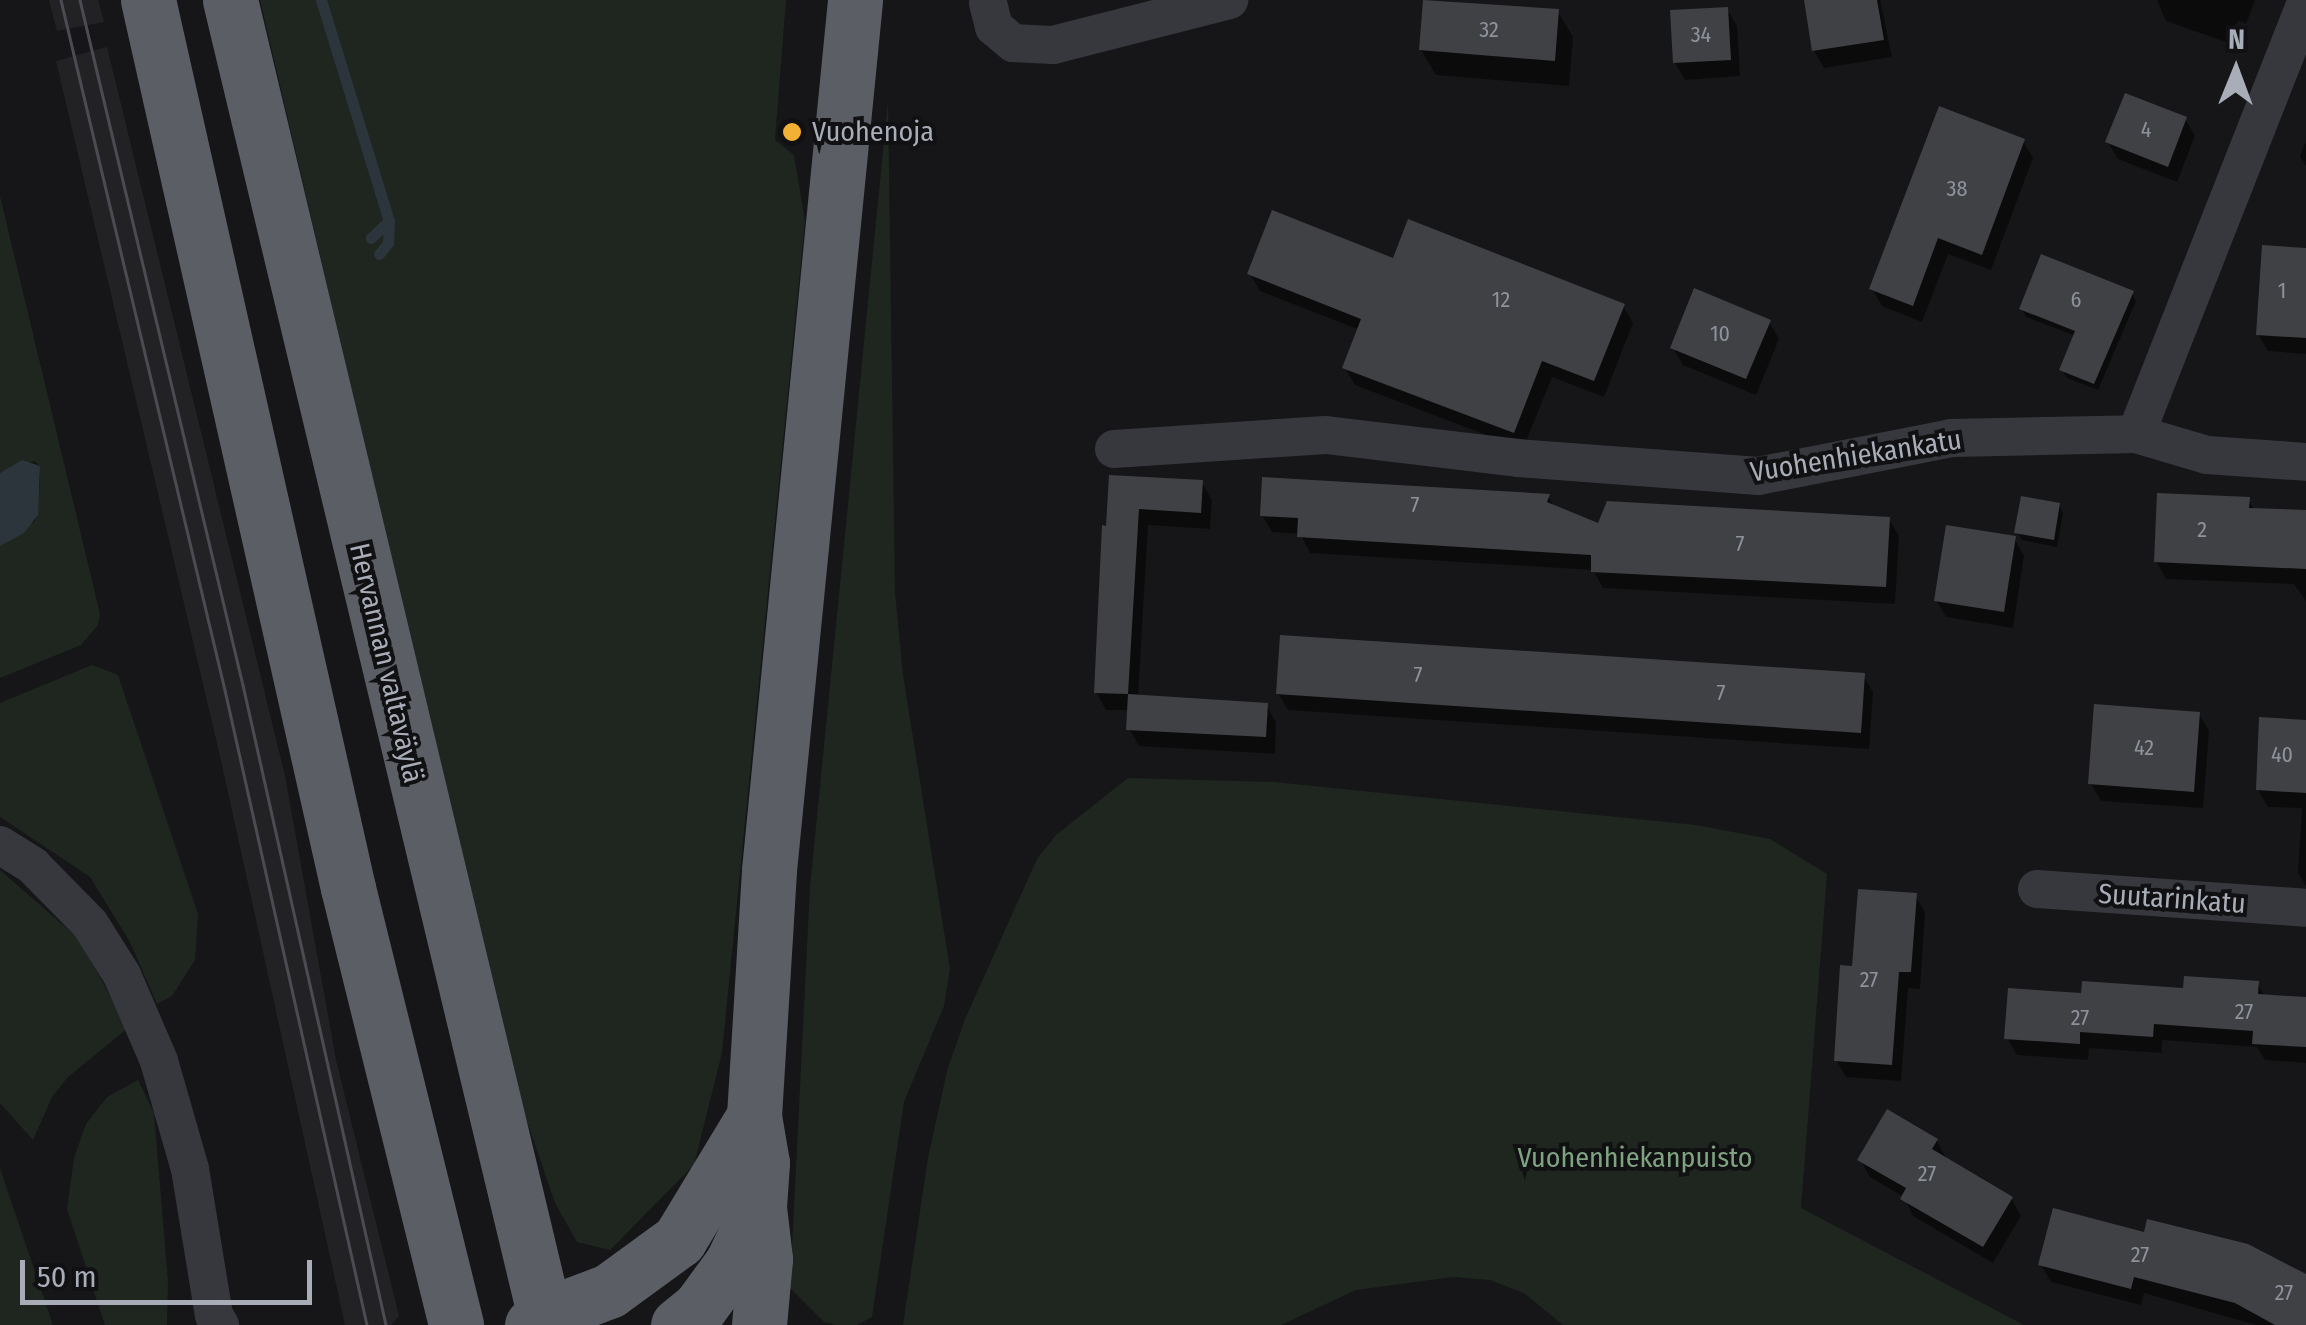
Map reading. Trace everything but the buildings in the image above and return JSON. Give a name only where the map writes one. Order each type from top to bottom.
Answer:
[{"type":"highway","points":[[148,0],[348,888],[456,1325]]},
{"type":"highway","name":"Hervannan valtaväylä","points":[[230,0],[541,1322]]},
{"type":"highway","points":[[760,1325],[765,1259],[759,1207],[762,1162],[754,1116],[769,870],[855,0]]},
{"type":"highway","points":[[541,1322],[609,1290],[678,1240],[754,1116]]},
{"type":"highway","points":[[678,1325],[700,1307],[732,1263],[759,1207]]},
{"type":"street","points":[[988,3],[994,27],[1013,43],[1053,45],[1229,0]]},
{"type":"street","points":[[2136,434],[2306,2]]},
{"type":"street","name":"Vuohenhiekankatu","points":[[1114,448],[1326,435],[1518,458],[1758,476],[1937,440],[2136,434],[2206,455],[2306,462]]},
{"type":"street","points":[[0,845],[33,866],[90,924],[129,991],[159,1061],[190,1169],[214,1315],[220,1325]]},
{"type":"street","name":"Suutarinkatu","points":[[2037,889],[2306,908]]},
{"type":"shaded area","points":[[49,0],[98,0],[104,22],[57,31]]},
{"type":"shaded area","points":[[107,47],[285,776],[336,1060],[399,1316],[391,1325],[345,1325],[220,756],[56,61]]},
{"type":"shaded area","points":[[22,460],[40,466],[38,515],[24,533],[0,546],[0,473]]},
{"type":"green space","points":[[260,0],[786,0],[775,140],[794,155],[805,221],[722,1053],[694,1165],[610,1250],[577,1242],[555,1203],[516,1089]]},
{"type":"green space","points":[[888,101],[895,592],[903,675],[950,969],[944,1006],[904,1102],[872,1317],[857,1325],[836,1325],[824,1322],[790,1288],[810,887]]},
{"type":"green space","points":[[0,196],[100,614],[98,625],[81,645],[0,678],[0,546],[35,521],[40,466],[34,461],[0,473]]},
{"type":"green space","points":[[92,665],[118,675],[198,914],[195,960],[172,996],[157,1004],[130,942],[90,877],[0,817],[0,703]]},
{"type":"green space","name":"Vuohenhiekanpuisto","points":[[1128,778],[1274,782],[1696,825],[1770,839],[1827,874],[1801,1208],[2024,1325],[1563,1325],[1524,1293],[1490,1280],[1453,1277],[1356,1290],[1281,1325],[903,1325],[928,1158],[947,1071],[965,1019],[1037,859],[1056,835]]},
{"type":"green space","points":[[0,870],[79,939],[128,1028],[68,1077],[52,1097],[33,1140],[0,1103]]},
{"type":"green space","points":[[138,1080],[154,1113],[168,1281],[167,1325],[105,1325],[67,1209],[74,1158],[86,1124],[107,1097]]},
{"type":"green space","points":[[0,1168],[53,1325],[0,1325]]},
{"type":"waterway","name":"Vuohenoja","points":[[321,0],[389,221],[371,238]]},
{"type":"waterway","name":"Vuohenoja","points":[[379,254],[388,243],[389,221]]},
{"type":"tram line","points":[[61,0],[225,690],[367,1325]]},
{"type":"tram line","points":[[80,0],[243,685],[386,1325]]},
{"type":"place","name":"Vuohenoja","points":[[792,132]]}]
